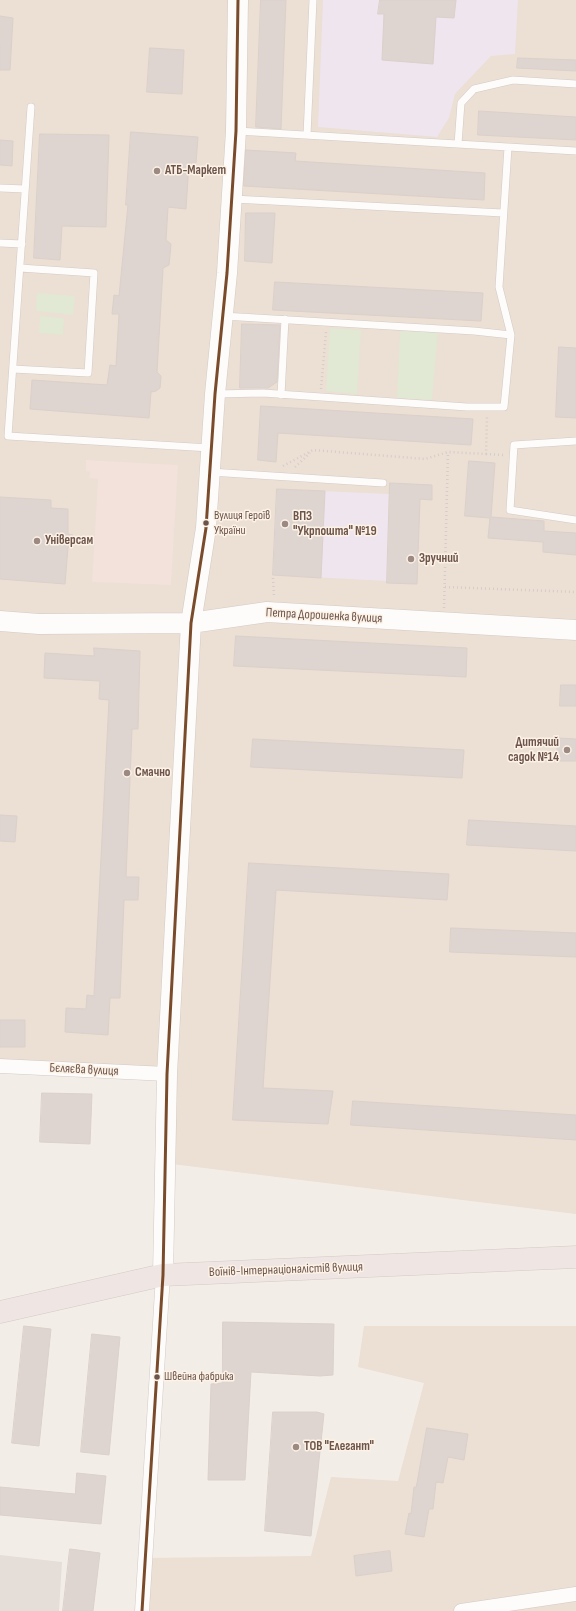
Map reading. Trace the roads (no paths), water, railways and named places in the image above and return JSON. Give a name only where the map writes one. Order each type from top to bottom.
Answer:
[{"type":"highway","name":"Воїнів-Інтернаціоналістів вулиця","points":[[0,1312],[163,1275],[576,1257]]},
{"type":"main road","points":[[163,1275],[167,1074],[191,623],[206,528],[215,394],[232,199],[236,131],[238,0]]},
{"type":"main road","name":"Петра Дорошенка вулиця","points":[[0,621],[39,624],[191,623],[267,612],[576,630]]},
{"type":"street","name":"Бєляєва вулиця","points":[[0,1066],[167,1074]]},
{"type":"street","points":[[142,1611],[163,1275]]},
{"type":"street","points":[[461,1611],[576,1594]]},
{"type":"lane","points":[[307,135],[313,0]]},
{"type":"lane","points":[[458,144],[462,103],[474,89],[513,80],[576,84]]},
{"type":"lane","points":[[31,107],[8,436],[212,448]]},
{"type":"lane","points":[[236,131],[576,152]]},
{"type":"lane","points":[[215,394],[281,395],[504,407],[511,335],[499,287],[508,147]]},
{"type":"lane","points":[[0,188],[25,189]]},
{"type":"lane","points":[[232,199],[503,213]]},
{"type":"lane","points":[[0,243],[22,244]]},
{"type":"lane","points":[[13,369],[88,373],[94,273],[20,268]]},
{"type":"lane","points":[[223,316],[326,321],[511,335]]},
{"type":"lane","points":[[281,395],[286,319]]},
{"type":"lane","points":[[576,441],[514,445],[510,510],[576,520]]},
{"type":"lane","points":[[210,472],[383,483]]},
{"type":"place","name":"АТБ-Маркет","points":[[157,171]]},
{"type":"place","name":"Вулиця Героїв України","points":[[206,523]]},
{"type":"place","name":"ВПЗ \"Укрпошта\" №19","points":[[285,524]]},
{"type":"place","name":"Універсам","points":[[37,541]]},
{"type":"place","name":"Зручний","points":[[411,559]]},
{"type":"place","name":"Дитячий садок №14","points":[[567,750]]},
{"type":"place","name":"Смачно","points":[[127,773]]},
{"type":"place","name":"Швейна фабрика","points":[[157,1377]]},
{"type":"place","name":"ТОВ \"Елегант\"","points":[[296,1447]]}]
